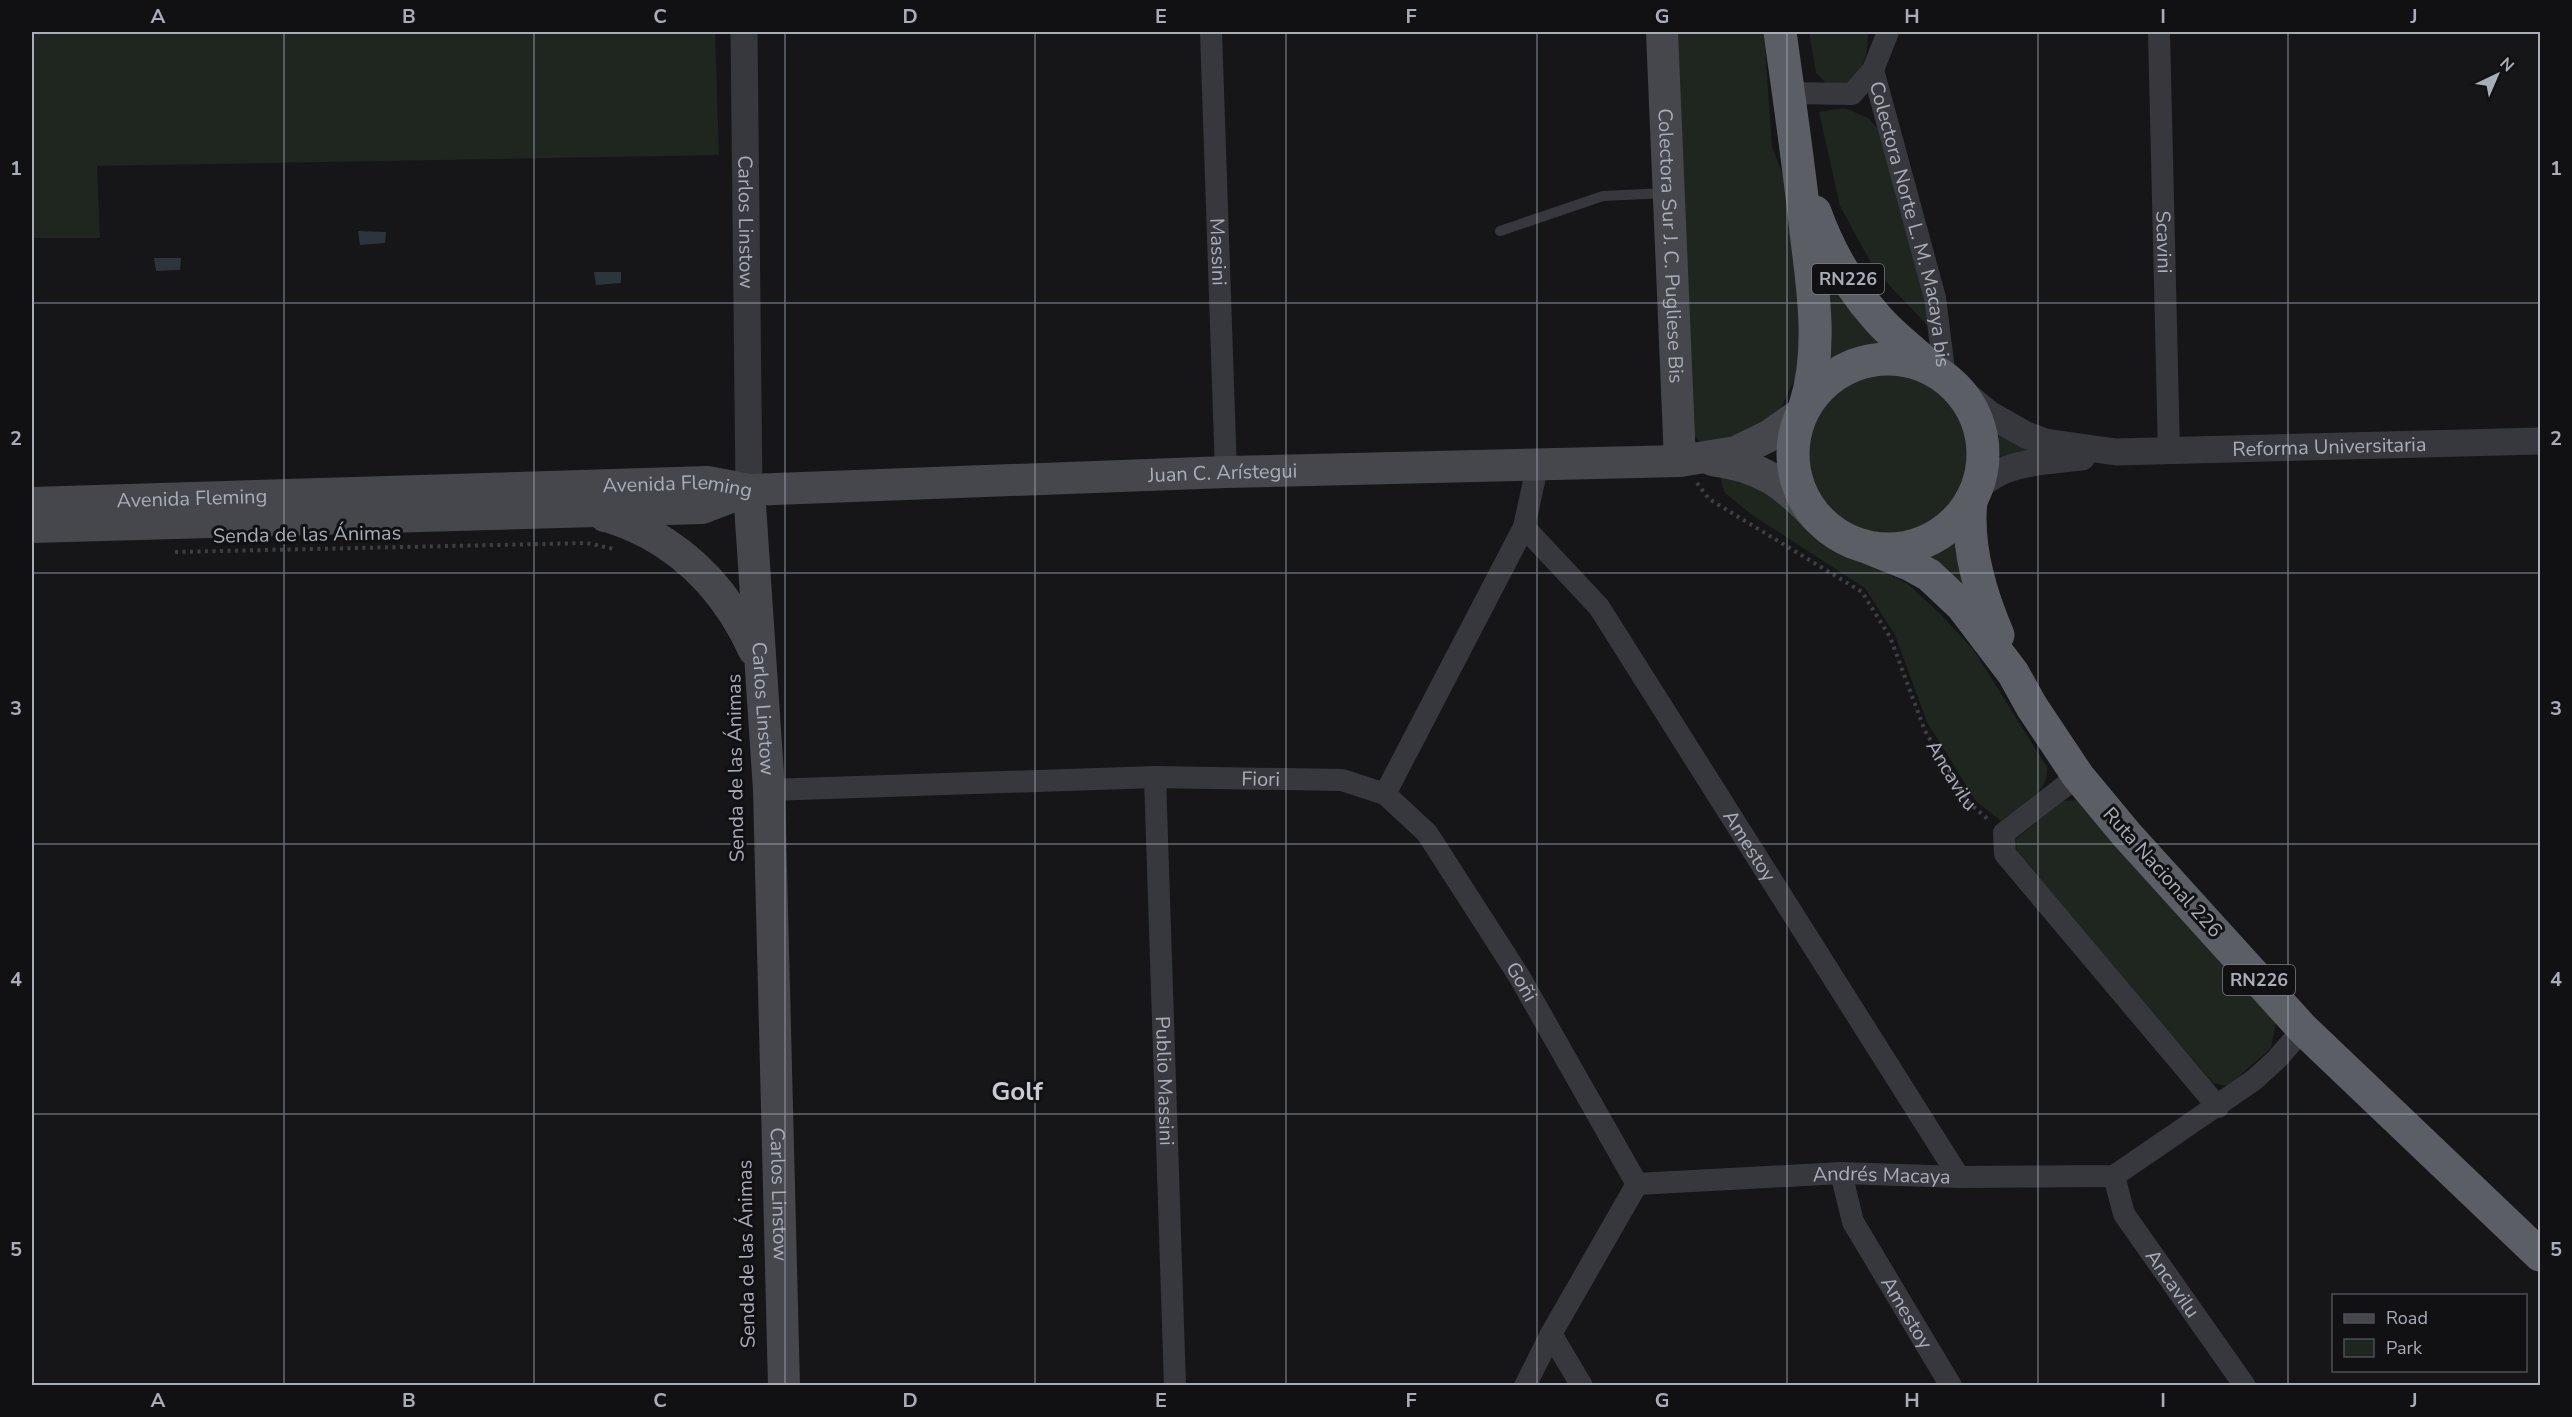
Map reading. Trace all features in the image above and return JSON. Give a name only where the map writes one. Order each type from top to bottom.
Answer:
[{"type":"highway","name":"Ruta Nacional 226","points":[[1780,32],[1799,165],[1815,319],[1811,380],[1792,444],[1794,471],[1802,496],[1817,518],[1839,535],[1911,565],[1929,575],[1962,606],[2013,673]]},
{"type":"highway","name":"Ruta Nacional 226","points":[[1799,165],[1827,242],[1848,280],[1878,319],[1944,378],[1972,408],[1981,434],[1983,462],[1974,495],[1970,534],[1986,609],[2013,673],[2032,707],[2078,776],[2127,835],[2303,1029],[2541,1255]]},
{"type":"highway","name":"Ruta Nacional 226","points":[[1802,410],[1820,386],[1839,371],[1861,362],[1886,358],[1910,361],[1944,378]]},
{"type":"highway","name":"Ruta Nacional 226","points":[[1864,546],[1888,549],[1913,546],[1936,536],[1956,521],[1974,495]]},
{"type":"main road","name":"Colectora Sur J. C. Pugliese Bis","points":[[1662,32],[1669,193],[1690,460]]},
{"type":"main road","name":"Juan C. Arístegui","points":[[1690,460],[1736,452],[1748,447],[1802,410]]},
{"type":"main road","name":"Juan C. Arístegui","points":[[748,490],[1226,472],[1690,460],[1742,465],[1771,476],[1788,489],[1817,518]]},
{"type":"main road","name":"Avenida Fleming","points":[[32,503],[708,482],[748,490]]},
{"type":"main road","name":"Avenida Fleming","points":[[32,527],[702,508],[748,490]]},
{"type":"main road","name":"Carlos Linstow","points":[[748,490],[769,790],[784,1386]]},
{"type":"main road","points":[[581,510],[615,518],[635,526],[687,557],[724,596],[738,617],[760,663]]},
{"type":"street","name":"Carlos Linstow","points":[[744,32],[748,490]]},
{"type":"street","name":"Massini","points":[[1211,32],[1226,472]]},
{"type":"street","points":[[1788,93],[1852,94],[1873,70],[1888,32]]},
{"type":"street","name":"Scavini","points":[[2158,32],[2169,452]]},
{"type":"street","name":"Colectora Norte L. M. Macaya bis","points":[[1873,70],[1935,298],[1944,378]]},
{"type":"street","name":"Reforma Universitaria","points":[[1944,378],[1989,414],[2026,435],[2045,442],[2116,452]]},
{"type":"street","name":"Reforma Universitaria","points":[[1974,495],[1988,479],[2014,466],[2116,452],[2541,441]]},
{"type":"street","points":[[1384,794],[1524,526],[1538,463]]},
{"type":"street","name":"Amestoy","points":[[1524,526],[1599,607],[1959,1177]]},
{"type":"street","points":[[2078,776],[2004,833],[2005,854],[2218,1107]]},
{"type":"street","name":"Fiori","points":[[769,790],[1155,777],[1342,780],[1384,794]]},
{"type":"street","name":"Publio Massini","points":[[1155,777],[1175,1386]]},
{"type":"street","name":"Goñi","points":[[1384,794],[1427,832],[1519,976],[1637,1184]]},
{"type":"street","points":[[2114,1176],[2218,1107],[2254,1080],[2277,1059],[2303,1029]]},
{"type":"street","name":"Amestoy","points":[[1841,1173],[1853,1222],[1951,1386]]},
{"type":"street","name":"Andrés Macaya","points":[[1637,1184],[1841,1173],[1959,1177],[2114,1176]]},
{"type":"street","name":"Ancavilu","points":[[2114,1176],[2124,1214],[2245,1386]]},
{"type":"street","points":[[1525,1386],[1551,1334],[1637,1184]]},
{"type":"street","points":[[1551,1334],[1582,1386]]},
{"type":"lane","points":[[1500,231],[1603,196],[1669,193]]},
{"type":"path","name":"Ancavilu","points":[[1690,460],[1709,499],[1862,592],[1890,637],[1925,731],[1968,802],[2004,833]]},
{"type":"path","name":"Senda de las Ánimas","points":[[173,552],[587,543],[624,550]]},
{"type":"green space","points":[[32,32],[715,32],[719,155],[97,166],[100,238],[32,238]]},
{"type":"green space","points":[[1672,32],[1764,32],[1772,147],[1789,191],[1805,327],[1795,378],[1777,417],[1751,435],[1706,445],[1690,431]]},
{"type":"green space","points":[[1809,32],[1868,32],[1864,62],[1845,85],[1827,84],[1816,73]]},
{"type":"green space","points":[[1845,108],[1868,118],[1885,137],[1918,264],[1928,326],[1875,270],[1840,206],[1819,112]]},
{"type":"green space","points":[[1817,233],[1879,339],[1877,344],[1854,349],[1828,363]]},
{"type":"green space","points":[[1887,371],[1918,377],[1945,395],[1963,422],[1969,453],[1963,484],[1945,511],[1918,529],[1887,535],[1856,529],[1829,511],[1811,484],[1805,453],[1811,422],[1829,395],[1856,377]]},
{"type":"green space","points":[[1995,426],[2061,453],[2002,464]]},
{"type":"green space","points":[[1720,476],[1768,483],[1802,521],[1826,542],[1908,584],[1939,613],[1973,649],[2047,767],[2047,776],[2039,792],[2001,821],[1975,800],[1927,722],[1895,635],[1865,588],[1752,515],[1724,492]]},
{"type":"green space","points":[[1960,538],[1974,598],[1916,560],[1933,554]]},
{"type":"green space","points":[[2077,800],[2277,1018],[2271,1048],[2228,1086],[2213,1083],[2017,856],[2016,839],[2063,801]]},
{"type":"shaded area","points":[[358,231],[386,232],[385,243],[360,245]]},
{"type":"shaded area","points":[[154,258],[181,258],[180,270],[156,271]]},
{"type":"shaded area","points":[[594,272],[621,272],[621,283],[596,285]]},
{"type":"district","name":"Golf","points":[[1017,1091]]}]
